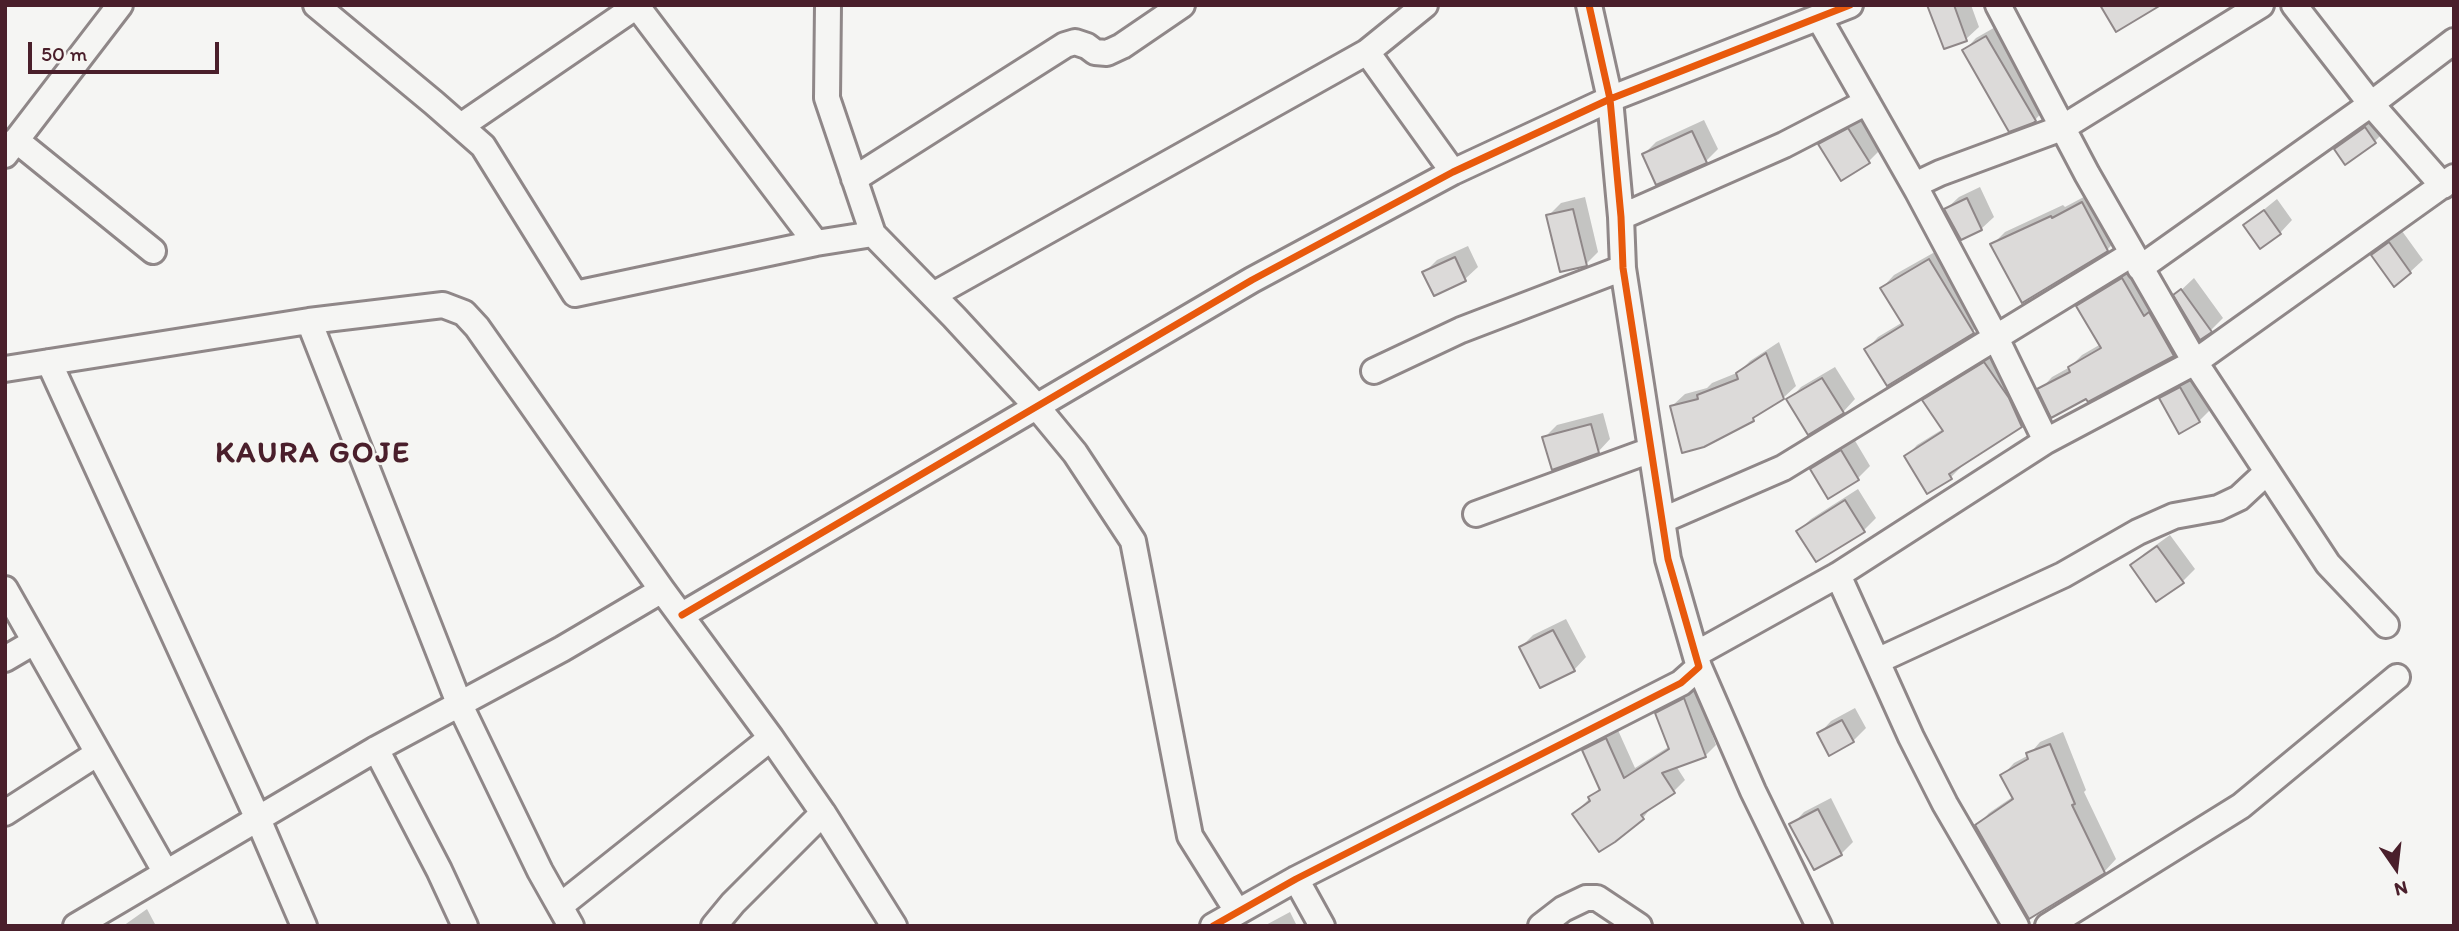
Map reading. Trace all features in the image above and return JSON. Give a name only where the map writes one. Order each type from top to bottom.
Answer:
[{"type":"street","points":[[120,5],[10,147],[153,251]]},
{"type":"street","points":[[316,5],[483,146],[575,295],[816,243],[873,234]]},
{"type":"street","points":[[828,5],[827,98],[873,234],[1037,407],[1075,453],[1133,541],[1190,836],[1237,911]]},
{"type":"street","points":[[854,179],[1065,45],[1075,42],[1095,52],[1107,53],[1122,46],[1182,5]]},
{"type":"street","points":[[933,295],[1367,52],[1425,5]]},
{"type":"street","points":[[1589,5],[1609,99],[1621,217],[1623,268],[1668,559],[1698,660],[1753,791],[1819,926]]},
{"type":"street","points":[[682,615],[1251,280],[1452,172],[1609,99],[1850,5]]},
{"type":"street","points":[[1998,5],[2062,128],[2195,362],[2328,564],[2386,625]]},
{"type":"street","points":[[1917,190],[1921,182],[1940,173],[2062,128],[2261,5]]},
{"type":"street","points":[[1213,926],[1296,879],[1681,683],[1698,660],[1838,575],[2046,442],[2195,362],[2449,181],[2371,104],[2294,5]]},
{"type":"street","points":[[461,126],[637,6],[816,243]]},
{"type":"street","points":[[1819,18],[1917,190],[1996,338],[2046,442]]},
{"type":"street","points":[[1662,520],[1783,468],[1996,338],[2136,261],[2371,104],[2454,41]]},
{"type":"street","points":[[1367,52],[1452,172]]},
{"type":"street","points":[[1621,217],[1784,145],[1867,102]]},
{"type":"street","points":[[1374,371],[1461,330],[1623,268]]},
{"type":"street","points":[[5,369],[309,321],[443,305],[464,313],[477,327],[662,590],[771,738],[823,813],[894,926]]},
{"type":"street","points":[[309,321],[459,704],[540,870],[566,916],[771,738]]},
{"type":"street","points":[[49,362],[258,819],[304,926]]},
{"type":"street","points":[[1476,514],[1651,450]]},
{"type":"street","points":[[1877,661],[2063,575],[2174,516],[2218,508],[2239,498],[2267,472]]},
{"type":"street","points":[[1838,575],[1911,737],[1945,804],[2016,926]]},
{"type":"street","points":[[5,589],[166,873]]},
{"type":"street","points":[[76,926],[376,749],[562,649],[662,590]]},
{"type":"street","points":[[5,659],[34,642]]},
{"type":"street","points":[[2048,926],[2241,806],[2397,677]]},
{"type":"street","points":[[376,749],[466,926]]},
{"type":"street","points":[[5,813],[98,753]]},
{"type":"street","points":[[714,926],[733,903],[823,813]]},
{"type":"street","points":[[1296,879],[1322,926]]},
{"type":"street","points":[[1541,926],[1563,909],[1586,898],[1597,898],[1639,926]]},
{"type":"building","points":[[1927,5],[1954,5],[1967,41],[1944,49]]},
{"type":"building","points":[[2100,5],[2161,5],[2116,32]]},
{"type":"building","points":[[1986,36],[2036,121],[2033,123],[2009,132],[1962,50]]},
{"type":"building","points":[[2365,127],[2376,143],[2345,165],[2334,149]]},
{"type":"building","points":[[1848,128],[1870,163],[1841,181],[1818,144]]},
{"type":"building","points":[[1692,131],[1707,163],[1656,185],[1642,154]]},
{"type":"building","points":[[1967,198],[1982,230],[1961,240],[1944,209]]},
{"type":"building","points":[[2082,202],[2108,251],[2022,303],[1990,244]]},
{"type":"building","points":[[1573,209],[1587,266],[1560,272],[1546,215]]},
{"type":"building","points":[[2264,210],[2281,234],[2260,249],[2243,225]]},
{"type":"building","points":[[2389,242],[2411,273],[2394,287],[2371,255]]},
{"type":"building","points":[[1455,257],[1466,281],[1434,296],[1422,272]]},
{"type":"building","points":[[1929,259],[1974,333],[1887,386],[1864,349],[1903,325],[1880,288]]},
{"type":"building","points":[[2122,278],[2144,316],[2149,312],[2174,356],[2088,402],[2086,399],[2051,418],[2037,389],[2070,372],[2068,367],[2101,348],[2076,306]]},
{"type":"building","points":[[2181,289],[2212,332],[2200,340],[2173,295]]},
{"type":"building","points":[[1766,353],[1784,399],[1753,418],[1754,421],[1704,447],[1682,453],[1670,406],[1698,399],[1697,395],[1738,379],[1736,373]]},
{"type":"building","points":[[1984,362],[2009,398],[2022,427],[1949,474],[1952,479],[1927,494],[1904,456],[1943,431],[1922,400]]},
{"type":"building","points":[[1822,378],[1844,413],[1808,435],[1786,399]]},
{"type":"building","points":[[2180,387],[2200,422],[2179,434],[2159,398]]},
{"type":"building","points":[[1591,424],[1599,453],[1552,470],[1542,437]]},
{"type":"building","points":[[1841,450],[1859,480],[1828,499],[1810,469]]},
{"type":"building","points":[[1845,500],[1865,532],[1816,562],[1796,531]]},
{"type":"building","points":[[2157,546],[2184,583],[2156,602],[2130,565]]},
{"type":"building","points":[[1553,630],[1575,671],[1540,688],[1519,647]]},
{"type":"building","points":[[1684,698],[1706,757],[1662,773],[1675,793],[1641,815],[1644,819],[1599,852],[1572,814],[1590,801],[1588,797],[1600,790],[1582,750],[1606,738],[1624,778],[1669,749],[1655,713]]},
{"type":"building","points":[[1842,720],[1854,742],[1829,756],[1817,733]]},
{"type":"building","points":[[2050,744],[2075,804],[2072,805],[2105,873],[2029,919],[1975,825],[2013,799],[2000,775],[2028,759],[2026,753]]},
{"type":"building","points":[[1818,809],[1842,855],[1814,870],[1789,824]]},
{"type":"cycle path","points":[[1213,926],[1296,879],[1681,683],[1699,667],[1668,559],[1623,268],[1610,99],[1589,5]]},
{"type":"cycle path","points":[[682,615],[1252,280],[1453,172],[1610,99],[1850,5]]},
{"type":"district","name":"KAURA GOJE","points":[[313,454]]}]
